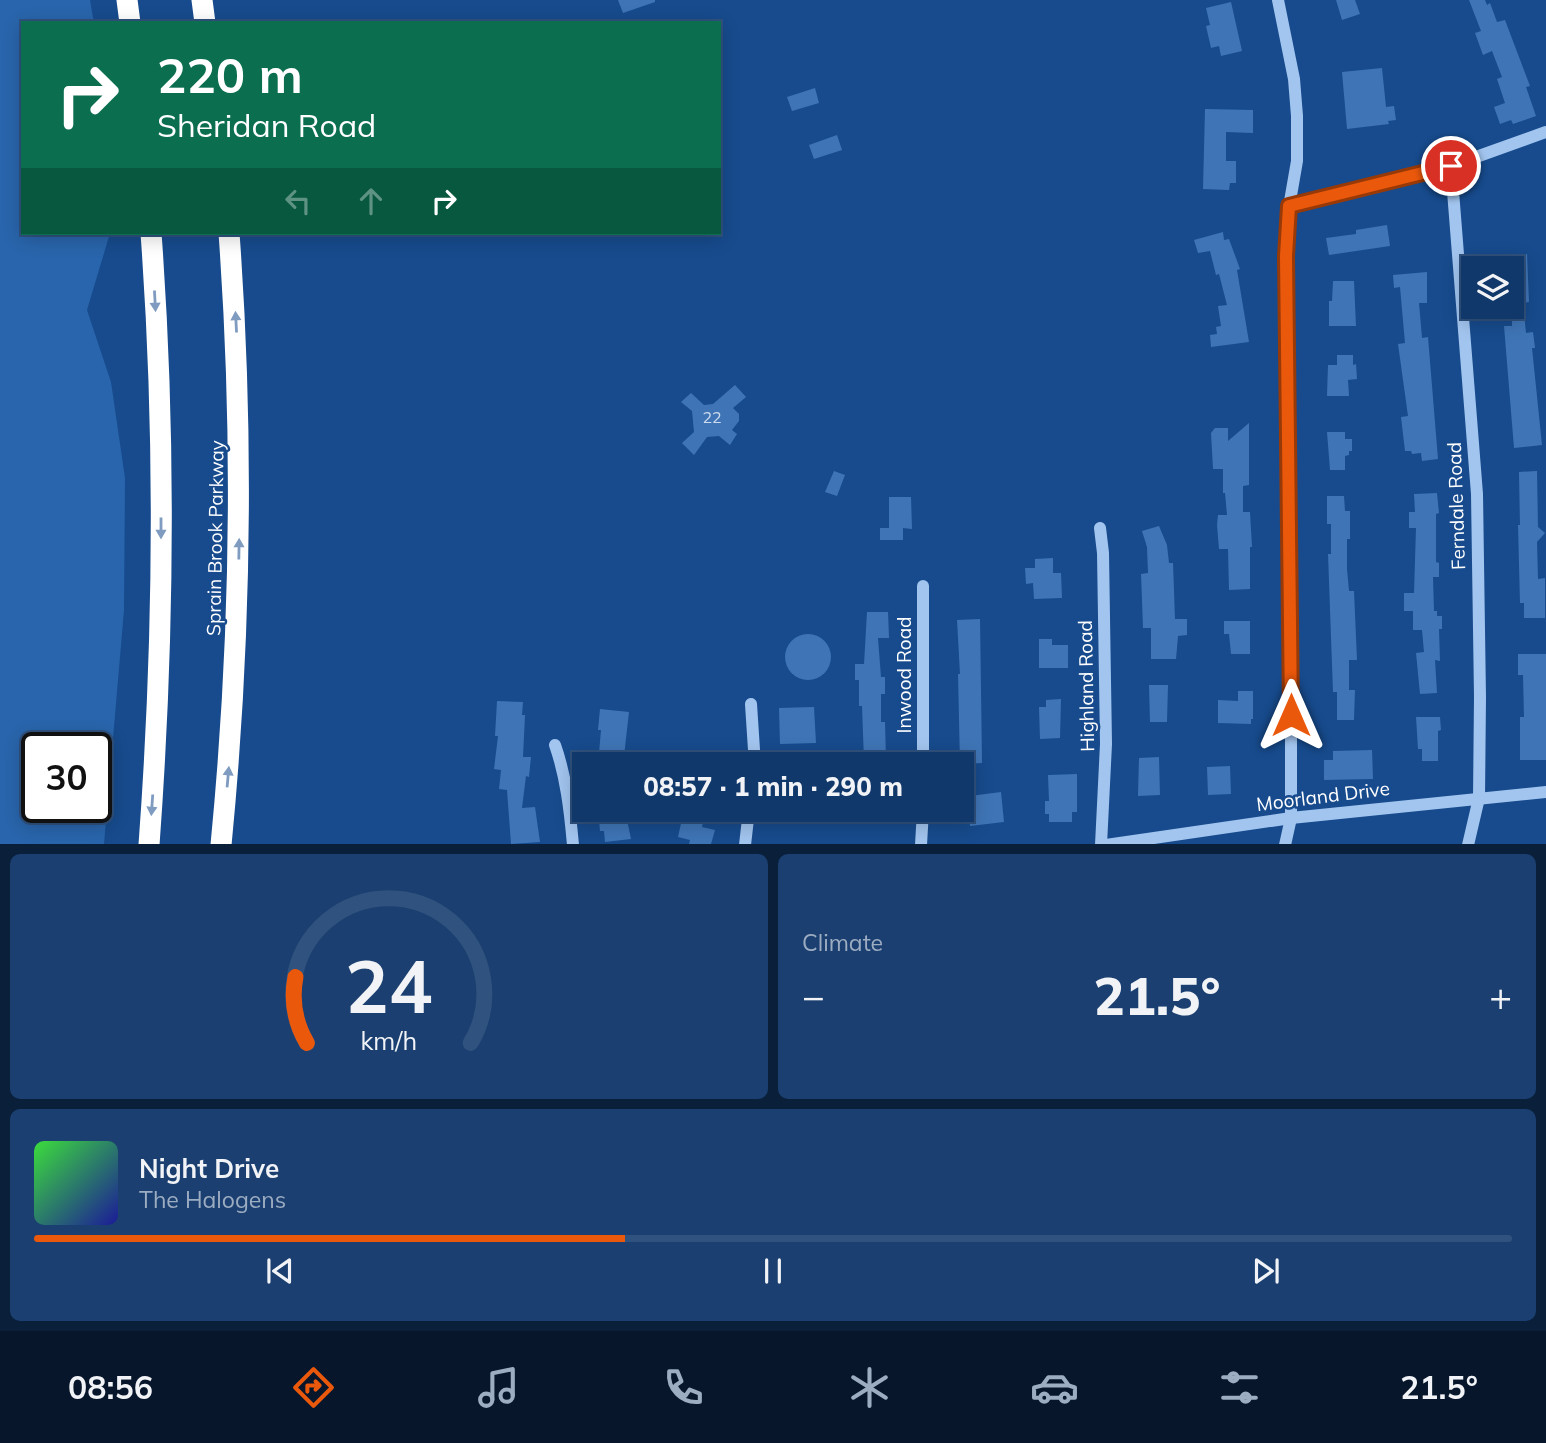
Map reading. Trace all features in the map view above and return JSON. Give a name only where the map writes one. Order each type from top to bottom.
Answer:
[{"type":"highway","points":[[127,0],[130,21]]},
{"type":"highway","points":[[201,0],[205,21]]},
{"type":"highway","points":[[149,844],[160,639],[161,526],[158,370],[150,235]]},
{"type":"highway","name":"Sprain Brook Parkway","points":[[221,844],[234,678],[240,509],[239,398],[229,235]]},
{"type":"street","points":[[1278,0],[1294,79],[1297,116],[1297,161],[1289,206],[1286,256],[1291,613],[1290,818],[1285,844]]},
{"type":"street","points":[[1289,206],[1451,166],[1546,132]]},
{"type":"street","name":"Ferndale Road","points":[[1451,166],[1477,494],[1479,798],[1468,844]]},
{"type":"street","name":"Highland Road","points":[[1100,528],[1103,553],[1106,744],[1103,844]]},
{"type":"street","name":"Inwood Road","points":[[923,586],[923,752]]},
{"type":"street","points":[[751,704],[754,752]]},
{"type":"street","points":[[555,745],[560,758],[573,844]]},
{"type":"street","name":"Moorland Drive","points":[[1110,844],[1290,818],[1546,792]]},
{"type":"street","points":[[745,844],[748,822]]},
{"type":"street","points":[[921,844],[922,822]]},
{"type":"shaded area","points":[[0,0],[90,0],[94,21],[21,21],[21,235],[109,235],[87,310],[111,382],[125,478],[124,610],[112,750],[112,732],[21,732],[21,823],[106,823],[104,844],[0,844]]},
{"type":"building","points":[[618,0],[655,0],[655,2],[623,13]]},
{"type":"building","points":[[1336,0],[1355,0],[1360,14],[1342,20]]},
{"type":"building","points":[[1469,0],[1485,0],[1487,5],[1490,3],[1497,22],[1505,20],[1530,86],[1526,87],[1536,116],[1513,124],[1511,120],[1500,124],[1494,107],[1505,103],[1497,79],[1502,77],[1492,51],[1483,55],[1475,33],[1481,31]]},
{"type":"building","points":[[1231,2],[1242,51],[1221,56],[1219,46],[1211,48],[1206,26],[1210,25],[1206,8]]},
{"type":"building","points":[[1382,68],[1386,107],[1394,106],[1396,120],[1388,121],[1389,124],[1347,129],[1342,72]]},
{"type":"building","points":[[815,88],[819,103],[792,111],[787,97]]},
{"type":"building","points":[[1205,109],[1253,110],[1253,133],[1226,132],[1226,161],[1236,161],[1236,183],[1230,183],[1229,190],[1203,189]]},
{"type":"building","points":[[837,135],[842,150],[814,159],[809,145]]},
{"type":"building","points":[[1387,225],[1390,246],[1329,255],[1326,238],[1356,234],[1356,230]]},
{"type":"building","points":[[1223,232],[1224,240],[1229,239],[1240,269],[1237,270],[1249,342],[1211,347],[1210,335],[1217,334],[1216,327],[1221,326],[1218,306],[1227,305],[1210,251],[1198,253],[1194,240]]},
{"type":"building","points":[[1527,254],[1529,302],[1524,303],[1524,256],[1508,256]]},
{"type":"building","points":[[1427,272],[1427,303],[1419,303],[1422,338],[1428,337],[1438,459],[1422,461],[1421,453],[1412,454],[1411,451],[1405,451],[1401,417],[1408,416],[1398,344],[1405,343],[1400,287],[1394,288],[1393,275]]},
{"type":"building","points":[[1333,281],[1354,281],[1356,326],[1329,326],[1329,301],[1332,301]]},
{"type":"building","points":[[1524,313],[1526,333],[1533,332],[1535,348],[1532,348],[1542,445],[1514,448],[1504,326],[1512,326],[1512,319],[1524,319]]},
{"type":"building","points":[[1337,355],[1353,355],[1353,365],[1356,364],[1357,379],[1348,380],[1349,396],[1327,396],[1328,365],[1337,365]]},
{"type":"building","points":[[735,385],[746,397],[733,408],[739,414],[739,421],[732,430],[737,434],[730,445],[719,436],[707,437],[694,455],[682,443],[694,432],[692,411],[681,402],[691,393],[704,405],[713,404]]},
{"type":"building","points":[[1249,423],[1249,485],[1243,486],[1243,512],[1250,512],[1250,589],[1229,590],[1228,549],[1219,549],[1217,525],[1218,515],[1227,515],[1223,469],[1213,469],[1211,433],[1215,428],[1228,428],[1228,441]]},
{"type":"building","points":[[1327,432],[1345,432],[1345,439],[1352,439],[1352,451],[1345,456],[1345,470],[1330,470]]},
{"type":"building","points":[[834,471],[845,475],[837,496],[825,492]]},
{"type":"building","points":[[1537,471],[1538,527],[1545,533],[1537,542],[1538,579],[1545,578],[1545,618],[1524,618],[1524,603],[1520,603],[1519,472]]},
{"type":"building","points":[[1437,493],[1439,513],[1436,514],[1436,562],[1439,563],[1439,577],[1433,577],[1434,611],[1437,611],[1437,616],[1442,616],[1442,629],[1439,629],[1440,661],[1435,660],[1437,693],[1420,694],[1416,653],[1424,652],[1422,630],[1413,630],[1413,611],[1404,611],[1404,593],[1414,593],[1416,528],[1409,528],[1409,512],[1415,512],[1414,494]]},
{"type":"building","points":[[1327,496],[1344,496],[1345,511],[1350,511],[1347,569],[1349,591],[1354,591],[1357,660],[1349,660],[1349,690],[1355,690],[1354,720],[1337,720],[1337,692],[1333,692],[1328,554],[1331,554],[1331,524],[1327,524]]},
{"type":"building","points":[[889,497],[911,497],[912,529],[903,528],[903,540],[880,540],[880,528],[889,528]]},
{"type":"building","points":[[1159,526],[1167,545],[1169,563],[1173,563],[1175,619],[1187,619],[1187,635],[1178,636],[1176,659],[1151,659],[1151,628],[1143,628],[1141,574],[1148,573],[1147,547],[1142,531]]},
{"type":"building","points":[[1053,558],[1053,573],[1061,573],[1062,598],[1034,599],[1033,583],[1026,584],[1025,568],[1035,568],[1035,559]]},
{"type":"building","points":[[867,612],[888,612],[889,638],[878,638],[881,677],[885,677],[885,694],[881,694],[881,722],[885,722],[886,752],[864,752],[862,706],[859,706],[859,680],[855,680],[855,664],[864,664]]},
{"type":"building","points":[[980,619],[982,763],[974,763],[974,752],[960,752],[957,620]]},
{"type":"building","points":[[1224,621],[1250,621],[1250,654],[1231,654],[1229,634],[1224,634]]},
{"type":"building","points":[[808,634],[824,641],[831,657],[824,673],[808,680],[792,673],[785,657],[792,641]]},
{"type":"building","points":[[1039,639],[1052,639],[1052,645],[1068,645],[1068,668],[1039,668]]},
{"type":"building","points":[[1518,654],[1546,654],[1546,760],[1520,760],[1520,717],[1524,717],[1523,675],[1518,675]]},
{"type":"building","points":[[1149,685],[1168,685],[1167,722],[1150,722]]},
{"type":"building","points":[[1238,691],[1253,691],[1251,724],[1218,723],[1218,700],[1238,701]]},
{"type":"building","points":[[1061,699],[1060,738],[1040,739],[1039,707],[1046,707],[1046,700]]},
{"type":"building","points":[[497,701],[523,702],[523,757],[531,757],[522,808],[535,807],[540,842],[511,844],[507,790],[499,789],[501,770],[494,769],[498,736],[495,736]]},
{"type":"building","points":[[814,707],[816,743],[780,744],[779,708]]},
{"type":"building","points":[[600,709],[629,712],[624,752],[599,752],[601,730],[598,730]]},
{"type":"building","points":[[1416,717],[1440,717],[1438,761],[1422,761],[1422,749],[1418,749]]},
{"type":"building","points":[[1372,750],[1373,779],[1324,780],[1324,760],[1333,760],[1333,751]]},
{"type":"building","points":[[1159,757],[1160,795],[1138,796],[1139,758]]},
{"type":"building","points":[[1230,766],[1231,794],[1208,795],[1207,767]]},
{"type":"building","points":[[1077,774],[1077,812],[1072,812],[1072,822],[1049,822],[1049,814],[1045,814],[1045,801],[1049,801],[1048,775]]},
{"type":"building","points":[[1001,792],[1004,822],[970,826],[970,822],[974,822],[974,795]]},
{"type":"building","points":[[599,822],[627,822],[631,839],[605,842],[604,831],[600,831]]},
{"type":"building","points":[[681,822],[703,822],[702,827],[715,830],[711,844],[689,844],[690,840],[678,837]]},
{"type":"route","points":[[1291,715],[1286,256],[1289,206],[1451,166]]}]
